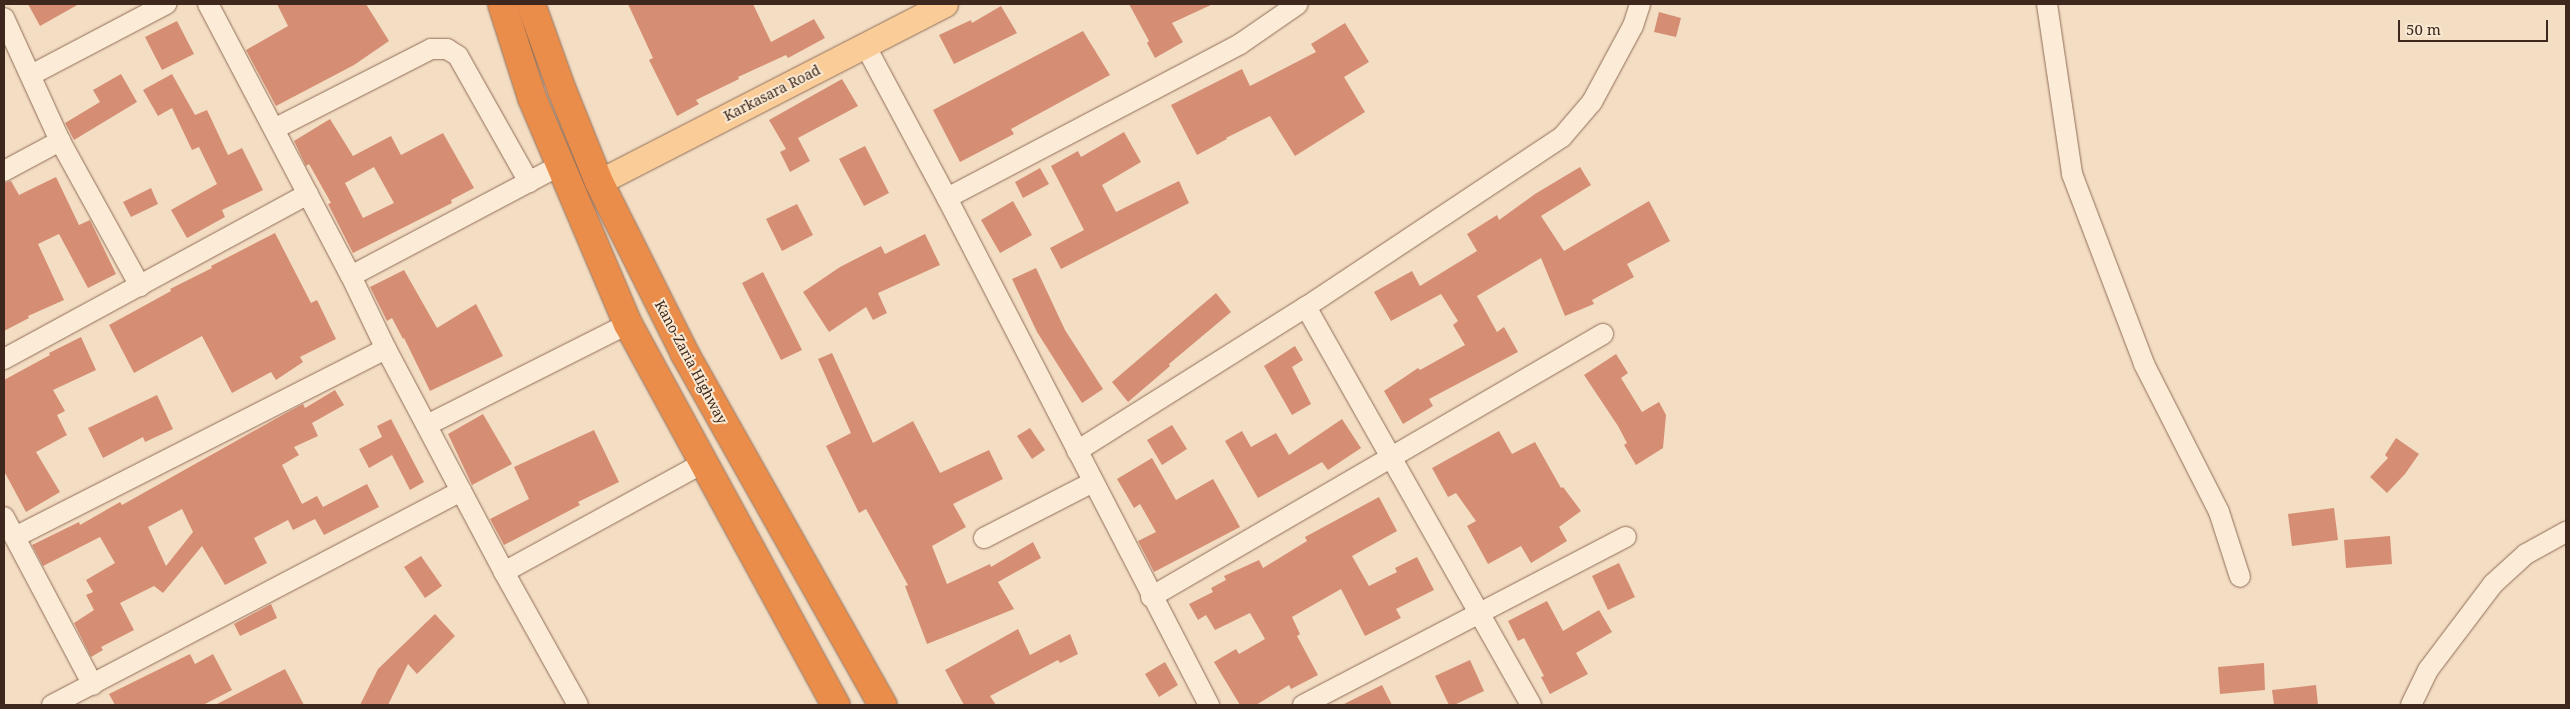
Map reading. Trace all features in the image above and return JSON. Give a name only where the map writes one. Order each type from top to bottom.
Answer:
[{"type":"highway","points":[[502,4],[532,98],[559,166],[628,324],[702,463],[836,705]]},
{"type":"highway","name":"Kano-Zaria Highway","points":[[531,4],[562,90],[599,182],[685,354],[883,705]]},
{"type":"main road","name":"Karkasara Road","points":[[599,182],[940,5]]},
{"type":"street","points":[[31,75],[166,4]]},
{"type":"street","points":[[208,4],[351,276],[386,349],[504,572],[578,705]]},
{"type":"street","points":[[947,198],[1240,44],[1298,4]]},
{"type":"street","points":[[1077,451],[1306,307],[1562,137],[1592,102],[1633,26],[1640,4]]},
{"type":"street","points":[[2047,4],[2072,174],[2144,364],[2219,512],[2240,577]]},
{"type":"street","points":[[4,18],[60,141],[140,286]]},
{"type":"street","points":[[865,45],[947,198],[1151,597],[1209,705]]},
{"type":"street","points":[[274,129],[430,49],[448,49],[458,56],[529,182]]},
{"type":"street","points":[[4,172],[60,141]]},
{"type":"street","points":[[351,276],[559,166]]},
{"type":"street","points":[[4,359],[308,194]]},
{"type":"street","points":[[1306,307],[1531,705]]},
{"type":"street","points":[[427,425],[628,324]]},
{"type":"street","points":[[1151,597],[1603,334]]},
{"type":"street","points":[[15,536],[386,349]]},
{"type":"street","points":[[504,572],[702,463]]},
{"type":"street","points":[[984,538],[1093,482]]},
{"type":"street","points":[[52,705],[462,491]]},
{"type":"street","points":[[4,516],[93,685]]},
{"type":"street","points":[[2411,705],[2428,670],[2494,584],[2526,554],[2566,532]]},
{"type":"street","points":[[1302,705],[1626,537]]},
{"type":"building","points":[[28,4],[79,4],[40,26]]},
{"type":"building","points":[[277,4],[366,4],[389,41],[354,65],[276,106],[246,50],[288,26]]},
{"type":"building","points":[[628,4],[753,4],[771,42],[814,19],[825,38],[788,58],[786,55],[738,77],[739,79],[696,100],[699,104],[677,116],[649,60],[653,58]]},
{"type":"building","points":[[1129,4],[1213,4],[1172,23],[1183,42],[1155,58],[1147,43],[1149,41]]},
{"type":"building","points":[[1001,6],[1017,33],[954,64],[939,35],[971,20],[972,23]]},
{"type":"building","points":[[1659,12],[1681,18],[1676,37],[1654,32]]},
{"type":"building","points":[[177,21],[194,54],[162,70],[145,37]]},
{"type":"building","points":[[1345,23],[1369,62],[1344,77],[1365,112],[1295,156],[1270,116],[1197,155],[1171,105],[1242,69],[1250,86],[1316,52],[1311,44]]},
{"type":"building","points":[[1083,31],[1110,75],[1011,129],[1014,134],[960,162],[933,110]]},
{"type":"building","points":[[121,74],[137,102],[74,140],[65,123],[100,102],[93,90]]},
{"type":"building","points":[[172,74],[195,115],[207,110],[228,155],[242,148],[263,190],[222,210],[225,217],[187,238],[171,210],[217,184],[199,147],[192,150],[172,108],[158,116],[143,90]]},
{"type":"building","points":[[842,79],[858,106],[798,138],[810,161],[790,172],[780,152],[786,149],[769,120]]},
{"type":"building","points":[[330,119],[353,156],[391,136],[401,155],[443,133],[474,188],[451,200],[452,203],[353,253],[328,204],[331,203],[309,164],[306,166],[294,141]],"holes":[[[374,167],[394,203],[363,218],[345,183]]]},
{"type":"building","points":[[1124,132],[1141,162],[1102,185],[1116,212],[1179,181],[1189,203],[1061,269],[1050,248],[1084,230],[1051,166],[1078,151],[1081,157]]},
{"type":"building","points":[[865,146],[889,193],[864,206],[839,159]]},
{"type":"building","points":[[1580,167],[1591,185],[1541,216],[1564,251],[1649,201],[1670,241],[1627,264],[1634,277],[1592,300],[1594,304],[1565,316],[1541,258],[1477,296],[1497,332],[1504,327],[1518,352],[1429,399],[1433,406],[1403,424],[1384,391],[1418,368],[1420,370],[1465,345],[1453,325],[1458,321],[1441,294],[1391,321],[1374,292],[1412,271],[1420,286],[1477,251],[1467,234],[1497,215],[1499,220],[1535,194]]},
{"type":"building","points":[[1040,168],[1049,184],[1023,198],[1015,182]]},
{"type":"building","points":[[56,177],[79,225],[90,220],[116,274],[88,288],[59,234],[38,244],[64,300],[28,316],[29,318],[4,331],[4,183],[11,181],[19,195]]},
{"type":"building","points":[[151,188],[158,204],[131,217],[123,202]]},
{"type":"building","points":[[1013,201],[1032,235],[1000,253],[981,220]]},
{"type":"building","points":[[797,204],[813,235],[782,251],[766,219]]},
{"type":"building","points":[[275,233],[311,303],[317,300],[336,339],[300,357],[303,362],[276,380],[271,372],[232,393],[202,336],[134,373],[109,325],[171,291],[170,289],[212,268],[211,266]]},
{"type":"building","points":[[925,234],[940,265],[878,293],[887,313],[873,320],[866,307],[829,332],[803,292],[840,267],[881,246],[885,254]]},
{"type":"building","points":[[1036,268],[1065,330],[1103,389],[1082,403],[1037,332],[1012,279]]},
{"type":"building","points":[[404,270],[437,328],[476,304],[503,356],[430,391],[404,338],[392,318],[387,321],[370,287]]},
{"type":"building","points":[[763,272],[802,350],[781,360],[742,283]]},
{"type":"building","points":[[1216,293],[1231,312],[1169,364],[1170,366],[1128,402],[1112,382]]},
{"type":"building","points":[[81,337],[96,370],[53,390],[65,411],[57,415],[67,435],[36,452],[60,492],[26,512],[4,471],[4,380],[50,355],[49,353]]},
{"type":"building","points":[[1295,346],[1303,360],[1292,367],[1311,404],[1292,415],[1264,366]]},
{"type":"building","points":[[832,353],[873,443],[913,421],[940,473],[989,450],[1003,479],[953,504],[966,527],[932,546],[947,584],[990,564],[991,567],[1033,542],[1041,558],[998,582],[1014,609],[927,644],[905,586],[908,585],[866,509],[859,513],[826,446],[851,433],[818,359]]},
{"type":"building","points":[[1616,354],[1628,373],[1621,378],[1642,412],[1659,402],[1666,415],[1663,448],[1636,465],[1624,445],[1627,443],[1618,426],[1584,375]]},
{"type":"building","points":[[335,390],[344,405],[312,423],[318,436],[294,447],[299,455],[282,465],[302,504],[317,496],[323,507],[367,484],[379,507],[324,535],[315,519],[293,530],[288,520],[254,538],[267,563],[225,585],[202,546],[163,593],[154,586],[120,603],[134,630],[101,647],[103,650],[91,657],[74,623],[94,610],[86,595],[93,592],[86,580],[115,563],[100,537],[43,566],[32,545],[79,522],[80,525],[120,502],[122,505],[286,413],[303,404],[305,408]],"holes":[[[182,509],[193,532],[166,566],[148,527]]]},
{"type":"building","points":[[157,395],[173,429],[145,442],[143,437],[103,458],[88,428]]},
{"type":"building","points":[[483,414],[512,464],[472,485],[448,434]]},
{"type":"building","points":[[391,419],[424,482],[410,490],[392,455],[369,468],[359,449],[382,437],[377,426]]},
{"type":"building","points":[[1342,419],[1361,448],[1328,470],[1322,462],[1258,498],[1225,441],[1242,431],[1251,447],[1276,433],[1289,455]]},
{"type":"building","points":[[1172,425],[1187,449],[1162,465],[1147,440]]},
{"type":"building","points":[[1030,428],[1045,450],[1032,459],[1017,436]]},
{"type":"building","points":[[594,430],[619,482],[578,502],[580,505],[504,545],[490,519],[529,499],[514,467]]},
{"type":"building","points":[[1499,431],[1512,454],[1535,442],[1561,488],[1563,487],[1581,511],[1559,527],[1567,541],[1531,563],[1521,546],[1488,564],[1467,526],[1476,521],[1456,493],[1448,497],[1432,468]]},
{"type":"building","points":[[2396,438],[2419,454],[2405,474],[2387,493],[2370,477],[2388,458],[2385,455]]},
{"type":"building","points":[[1152,458],[1176,500],[1213,479],[1240,527],[1154,572],[1138,541],[1156,532],[1140,504],[1134,508],[1117,479]]},
{"type":"building","points":[[1379,497],[1397,531],[1352,556],[1369,586],[1397,572],[1395,568],[1417,557],[1434,590],[1396,609],[1401,618],[1365,636],[1341,589],[1292,617],[1300,634],[1297,636],[1318,675],[1291,689],[1289,685],[1256,705],[1240,705],[1214,662],[1236,649],[1239,654],[1265,639],[1250,613],[1215,630],[1206,615],[1198,620],[1189,604],[1213,592],[1211,588],[1226,580],[1224,576],[1259,560],[1263,568],[1307,541],[1305,537]]},
{"type":"building","points":[[2334,508],[2338,540],[2292,546],[2288,514]]},
{"type":"building","points":[[2390,536],[2392,564],[2346,568],[2344,540]]},
{"type":"building","points":[[421,556],[442,586],[425,598],[404,567]]},
{"type":"building","points":[[1619,563],[1635,597],[1608,610],[1592,576]]},
{"type":"building","points":[[1547,601],[1563,631],[1599,610],[1612,632],[1576,653],[1588,674],[1550,694],[1541,677],[1544,676],[1524,638],[1518,641],[1508,621]]},
{"type":"building","points":[[271,604],[277,618],[240,636],[234,624]]},
{"type":"building","points":[[435,614],[455,636],[417,674],[408,664],[388,705],[360,705],[378,669]]},
{"type":"building","points":[[1018,629],[1030,655],[1070,634],[1078,654],[1060,663],[1058,660],[990,696],[996,705],[964,705],[945,670]]},
{"type":"building","points":[[190,654],[195,664],[213,654],[232,690],[203,705],[115,705],[109,694]]},
{"type":"building","points":[[1470,660],[1484,691],[1454,705],[1449,705],[1435,676]]},
{"type":"building","points":[[1165,662],[1178,685],[1159,697],[1145,674]]},
{"type":"building","points":[[2264,663],[2265,690],[2220,694],[2218,667]]},
{"type":"building","points":[[285,669],[304,705],[215,705]]},
{"type":"building","points":[[1382,685],[1392,705],[1342,705]]},
{"type":"building","points":[[2316,685],[2318,705],[2274,705],[2272,690]]}]
